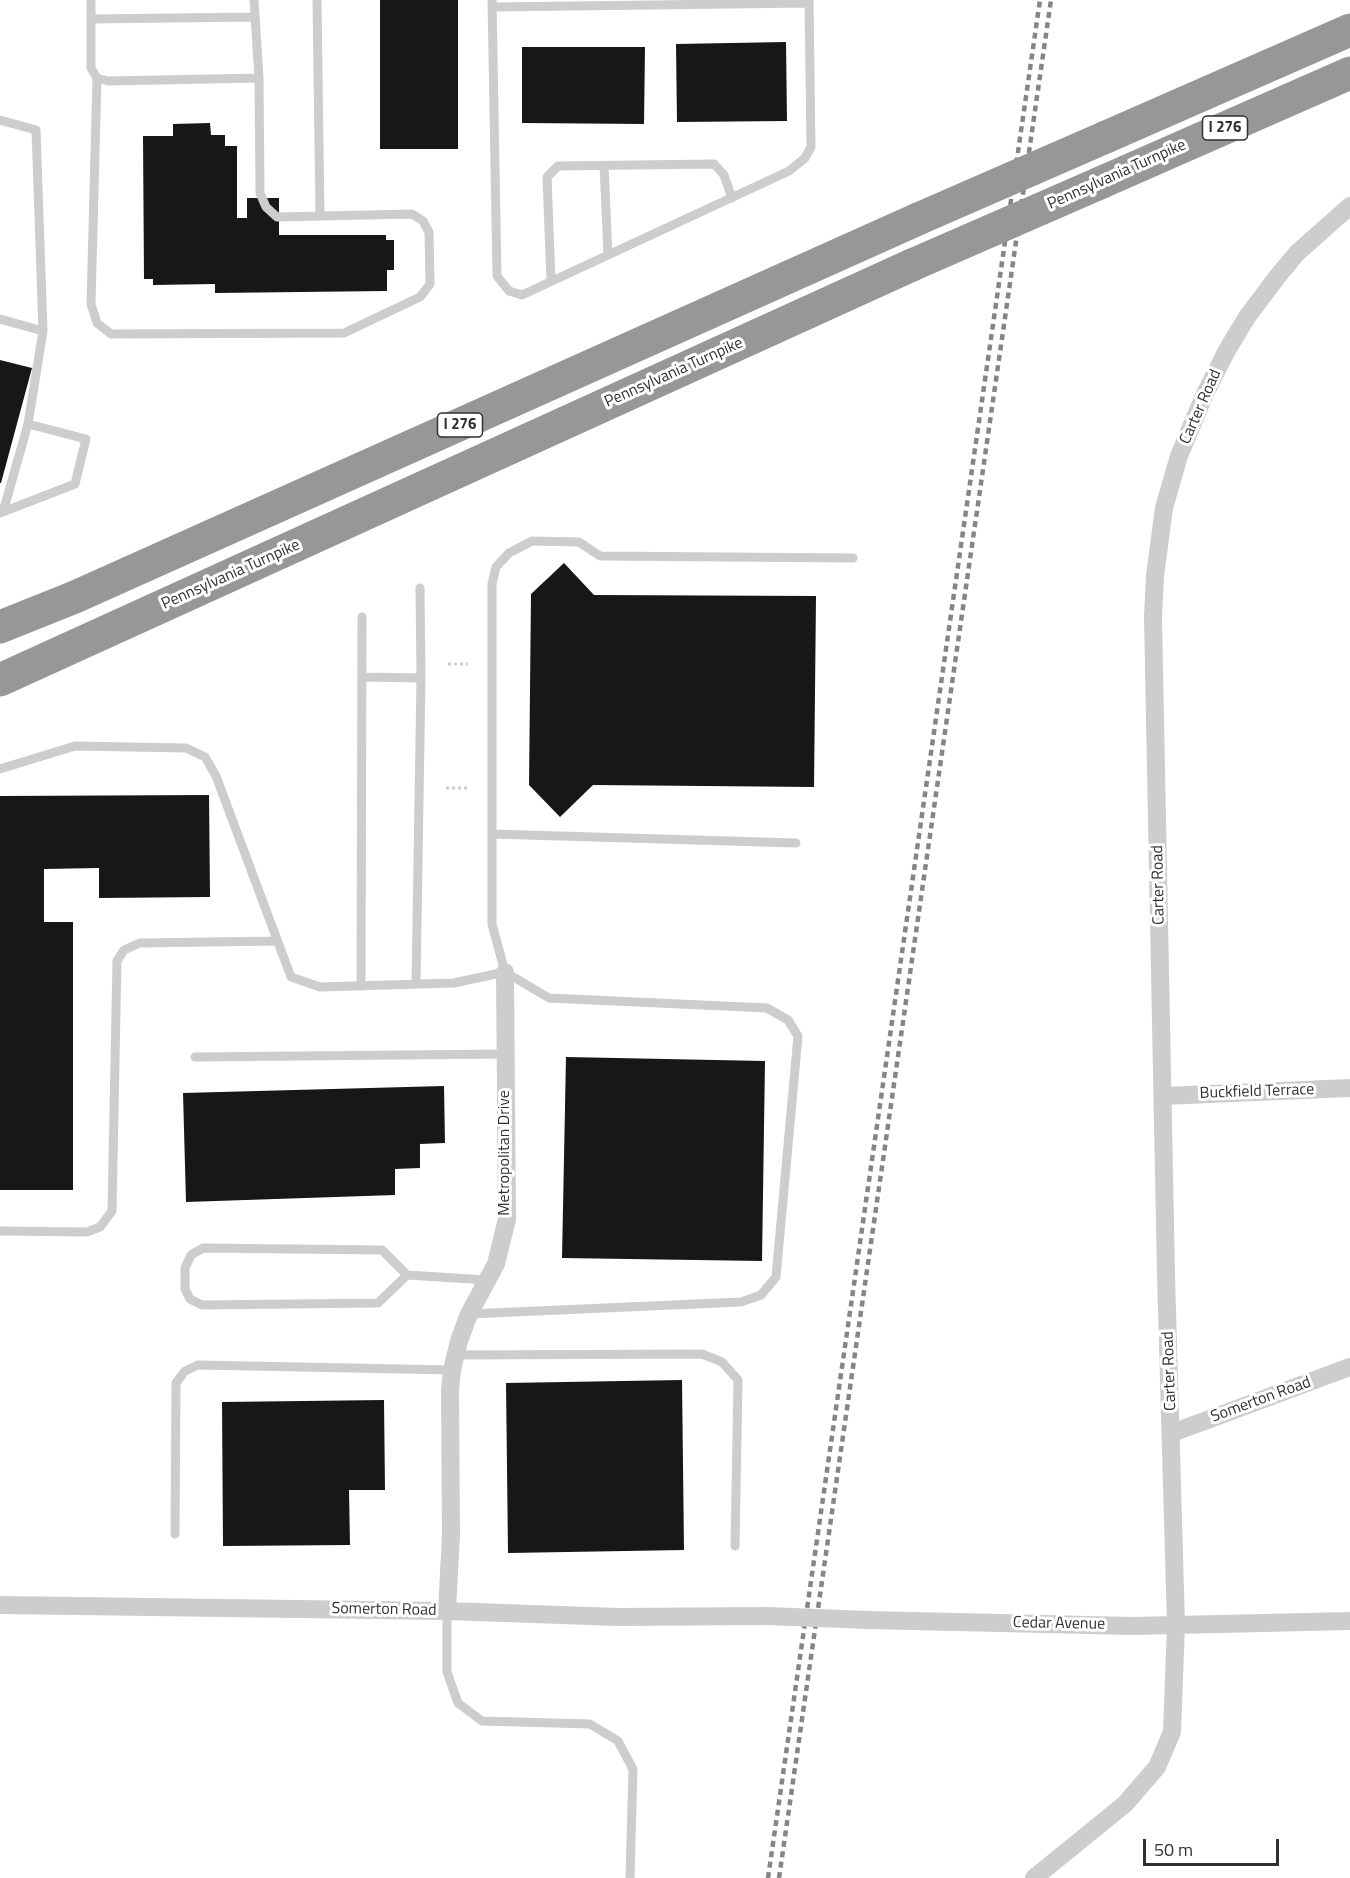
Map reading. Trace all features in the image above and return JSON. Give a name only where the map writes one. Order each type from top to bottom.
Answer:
[{"type":"highway","name":"I 276","points":[[0,627],[97,588],[918,219],[1350,30]]},
{"type":"highway","name":"Pennsylvania Turnpike","points":[[0,680],[912,265],[1350,73]]},
{"type":"street","name":"Carter Road","points":[[1034,1878],[1125,1804],[1158,1767],[1172,1731],[1176,1625],[1166,1275],[1153,617],[1155,576],[1164,508],[1179,456],[1204,396],[1247,317],[1297,253],[1350,206]]},
{"type":"street","name":"Metropolitan Drive","points":[[447,1611],[451,1535],[450,1390],[454,1363],[469,1314],[496,1264],[507,1219],[505,972]]},
{"type":"street","name":"Buckfield Terrace","points":[[1164,1096],[1350,1088]]},
{"type":"street","name":"Somerton Road","points":[[1172,1433],[1350,1367]]},
{"type":"street","name":"Somerton Road","points":[[0,1605],[447,1611],[618,1617],[768,1616]]},
{"type":"street","name":"Cedar Avenue","points":[[768,1616],[1133,1626],[1350,1621]]},
{"type":"lane","points":[[91,0],[91,68],[97,78],[91,304],[97,323],[111,334],[344,333],[420,297],[430,284],[429,232],[423,221],[411,214],[277,217],[266,207],[260,193],[254,0]]},
{"type":"lane","points":[[317,0],[320,216]]},
{"type":"lane","points":[[809,2],[811,147],[805,158],[789,171],[522,295],[509,291],[497,276],[493,3],[809,2]]},
{"type":"lane","points":[[91,19],[255,17]]},
{"type":"lane","points":[[97,78],[108,81],[258,78]]},
{"type":"lane","points":[[0,120],[36,130],[43,331],[28,424],[1,512]]},
{"type":"lane","points":[[551,281],[547,177],[558,166],[714,164],[724,175],[732,198]]},
{"type":"lane","points":[[604,166],[608,255]]},
{"type":"lane","points":[[0,320],[43,331]]},
{"type":"lane","points":[[1,512],[75,484],[86,439],[28,424]]},
{"type":"lane","points":[[469,1314],[741,1302],[761,1295],[776,1277],[798,1036],[788,1020],[767,1008],[549,999],[505,972],[492,924],[492,584],[496,567],[509,553],[532,541],[579,542],[600,556],[853,558]]},
{"type":"lane","points":[[416,984],[421,678],[420,588]]},
{"type":"lane","points":[[361,986],[362,617]]},
{"type":"lane","points":[[362,677],[421,678]]},
{"type":"lane","points":[[0,769],[75,746],[186,748],[205,757],[216,776],[291,977],[320,987],[454,983],[505,972]]},
{"type":"lane","points":[[492,834],[796,843]]},
{"type":"lane","points":[[0,1231],[87,1232],[100,1227],[112,1211],[117,961],[124,950],[140,943],[277,941]]},
{"type":"lane","points":[[195,1057],[505,1054]]},
{"type":"lane","points":[[407,1275],[378,1303],[202,1305],[190,1299],[185,1289],[185,1268],[191,1256],[203,1248],[382,1250],[407,1275],[487,1280]]},
{"type":"lane","points":[[175,1533],[176,1383],[185,1371],[198,1365],[454,1363],[702,1354],[722,1362],[738,1380],[735,1546]]},
{"type":"lane","points":[[447,1611],[447,1672],[458,1703],[482,1721],[590,1724],[618,1741],[633,1769],[630,1878]]},
{"type":"path","points":[[448,664],[468,664]]},
{"type":"path","points":[[446,788],[467,788]]},
{"type":"building","points":[[380,0],[458,0],[458,149],[380,149]]},
{"type":"building","points":[[786,42],[787,121],[677,122],[676,44]]},
{"type":"building","points":[[522,47],[645,47],[644,124],[522,123]]},
{"type":"building","points":[[210,123],[211,135],[225,135],[225,146],[237,146],[237,218],[247,218],[247,198],[279,198],[279,235],[386,235],[386,240],[394,240],[394,270],[387,270],[387,291],[215,293],[215,284],[153,285],[153,279],[144,279],[143,136],[173,136],[173,124]]},
{"type":"building","points":[[0,360],[32,368],[1,483],[0,483]]},
{"type":"building","points":[[564,563],[594,595],[816,596],[814,787],[593,785],[560,817],[529,785],[531,594]]},
{"type":"building","points":[[209,795],[210,897],[99,898],[99,868],[44,869],[44,922],[73,922],[73,1190],[0,1190],[0,796]]},
{"type":"building","points":[[566,1057],[765,1061],[762,1261],[562,1258]]},
{"type":"building","points":[[444,1086],[445,1143],[420,1144],[420,1168],[395,1169],[395,1195],[186,1202],[183,1093]]},
{"type":"building","points":[[682,1380],[684,1550],[508,1553],[506,1383]]},
{"type":"building","points":[[384,1400],[385,1490],[349,1490],[350,1545],[223,1546],[222,1402]]},
{"type":"railway","points":[[768,1878],[1040,0]]},
{"type":"railway","points":[[779,1878],[1051,0]]}]
